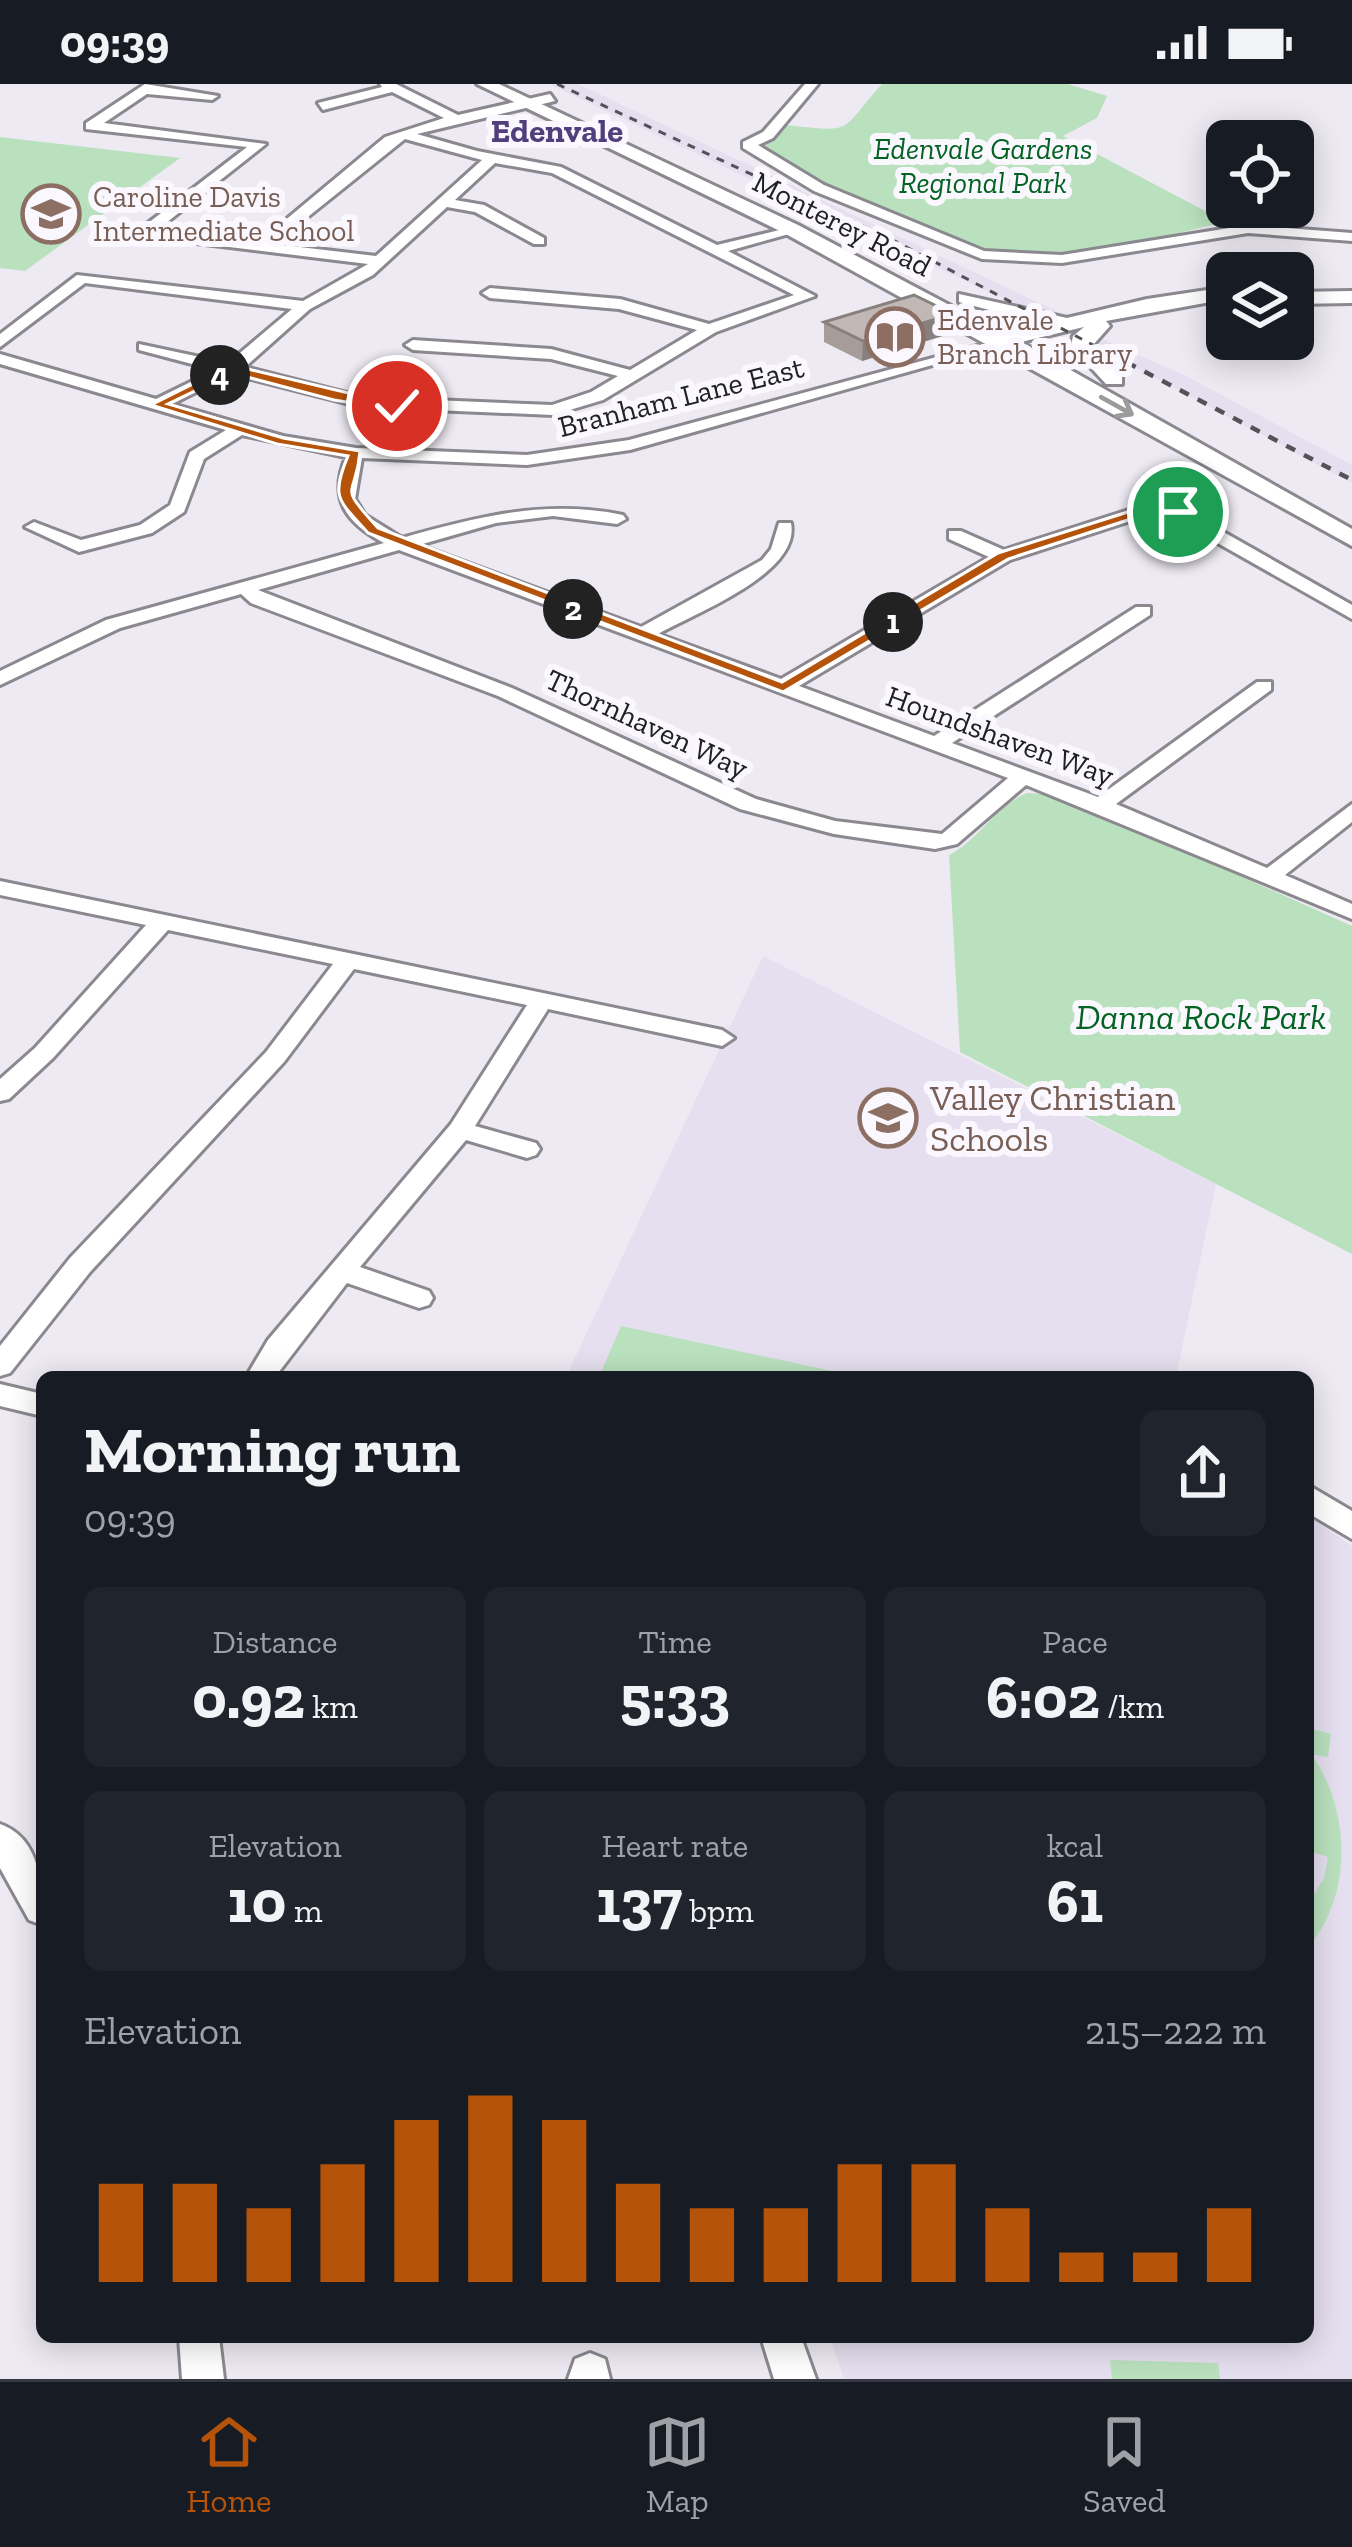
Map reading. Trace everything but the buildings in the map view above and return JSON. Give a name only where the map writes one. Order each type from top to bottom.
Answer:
[{"type":"main road","name":"Monterey Road","points":[[484,84],[550,98],[965,298],[1023,341],[1352,539]]},
{"type":"main road","name":"Monterey Road","points":[[524,94],[791,230],[1023,341],[1114,379],[1352,512]]},
{"type":"main road","points":[[1314,294],[1352,293]]},
{"type":"main road","points":[[965,298],[1027,316],[1090,323],[1206,301]]},
{"type":"main road","points":[[1090,323],[1082,346],[1114,379]]},
{"type":"main road","name":"Branham Lane East","points":[[1023,341],[1090,323]]},
{"type":"street","points":[[812,84],[767,135],[748,145],[819,188],[982,256],[1062,259],[1248,229],[1352,237]]},
{"type":"street","points":[[323,106],[389,86],[457,119]]},
{"type":"street","points":[[212,97],[149,87],[92,126],[259,144],[144,233],[379,261]]},
{"type":"street","points":[[262,247],[381,146],[403,134],[524,94]]},
{"type":"street","points":[[145,347],[362,402],[525,411],[578,404],[710,329],[807,296],[521,155],[492,158],[403,134]]},
{"type":"street","points":[[157,405],[231,369],[305,306],[379,261],[492,158]]},
{"type":"street","points":[[446,202],[479,208],[539,241]]},
{"type":"street","points":[[718,249],[791,230]]},
{"type":"street","points":[[0,343],[82,278],[305,306]]},
{"type":"street","points":[[604,302],[620,287]]},
{"type":"street","points":[[490,293],[604,302],[710,329]]},
{"type":"street","name":"Branham Lane East","points":[[0,358],[238,430],[356,453],[527,460],[580,456],[882,377],[904,378],[1023,341]]},
{"type":"street","points":[[413,345],[551,354],[632,375]]},
{"type":"street","points":[[34,527],[79,546],[146,529],[178,508],[196,456],[238,430]]},
{"type":"street","name":"Houndshaven Way","points":[[356,453],[342,486],[344,498],[373,530],[399,544],[1100,805],[1352,912]]},
{"type":"street","points":[[783,687],[1003,556],[1163,505],[1352,614]]},
{"type":"street","points":[[0,679],[112,624],[518,513],[616,519]]},
{"type":"street","points":[[642,634],[769,564],[780,550],[785,527]]},
{"type":"street","points":[[955,535],[1003,556]]},
{"type":"street","name":"Thornhaven Way","points":[[242,586],[257,599],[505,692],[773,812],[934,842],[949,839],[1022,777]]},
{"type":"street","points":[[936,744],[1143,611]]},
{"type":"street","points":[[1100,805],[1264,686]]},
{"type":"street","points":[[1270,876],[1352,811]]},
{"type":"street","points":[[0,888],[722,1038]]},
{"type":"street","points":[[0,1093],[44,1053],[163,921]]},
{"type":"street","points":[[0,1366],[80,1265],[274,1057],[349,959]]},
{"type":"street","points":[[264,1371],[278,1347],[460,1130],[543,998]]},
{"type":"street","points":[[460,1130],[527,1149]]},
{"type":"street","points":[[344,1271],[419,1298]]},
{"type":"street","points":[[0,1395],[36,1404]]},
{"type":"street","points":[[1314,1501],[1352,1527]]},
{"type":"street","points":[[0,1839],[36,1893]]},
{"type":"street","points":[[200,2343],[203,2379]]},
{"type":"street","points":[[784,2343],[795,2379]]},
{"type":"shaded area","points":[[549,84],[578,84],[1060,313],[1023,308]]},
{"type":"shaded area","points":[[1098,337],[1186,376],[1352,465],[1352,483],[1094,345]]},
{"type":"shaded area","name":"Valley Christian Schools","points":[[763,956],[1216,1184],[1177,1371],[569,1371]]},
{"type":"shaded area","points":[[1314,1520],[1352,1546],[1352,2379],[844,2379],[832,2343],[1314,2343]]},
{"type":"green space","name":"Edenvale Gardens Regional Park","points":[[882,84],[1068,84],[1107,96],[1097,118],[1063,136],[1206,211],[1206,227],[1062,256],[982,249],[868,208],[761,150],[784,125],[824,129],[850,121]]},
{"type":"green space","name":"Caroline Davis Intermediate School","points":[[0,137],[180,158],[25,271],[0,268]]},
{"type":"green space","name":"Danna Rock Park","points":[[1027,793],[1043,794],[1115,820],[1352,926],[1352,1254],[960,1052],[949,855]]},
{"type":"green space","points":[[621,1326],[833,1371],[602,1371]]},
{"type":"green space","points":[[1314,1730],[1331,1734],[1328,1757],[1314,1755]]},
{"type":"green space","points":[[1314,1759],[1334,1801],[1341,1853],[1333,1904],[1314,1938],[1314,1894],[1324,1878],[1328,1857],[1314,1853]]},
{"type":"green space","points":[[1110,2360],[1218,2363],[1220,2379],[1112,2379]]},
{"type":"railway","points":[[557,84],[891,239],[1114,356]]},
{"type":"railway","points":[[1109,353],[1352,480]]},
{"type":"place","name":"Caroline Davis Intermediate School","points":[[51,214]]},
{"type":"place","name":"Edenvale Branch Library","points":[[895,337]]},
{"type":"place","name":"Valley Christian Schools","points":[[888,1118]]},
{"type":"district","name":"Edenvale","points":[[557,130]]},
{"type":"route","points":[[397,406],[334,397],[231,369],[157,405],[281,441],[356,453],[342,486],[344,498],[373,530],[399,544],[783,687],[1003,556],[1151,508],[1163,505],[1178,512]]}]
